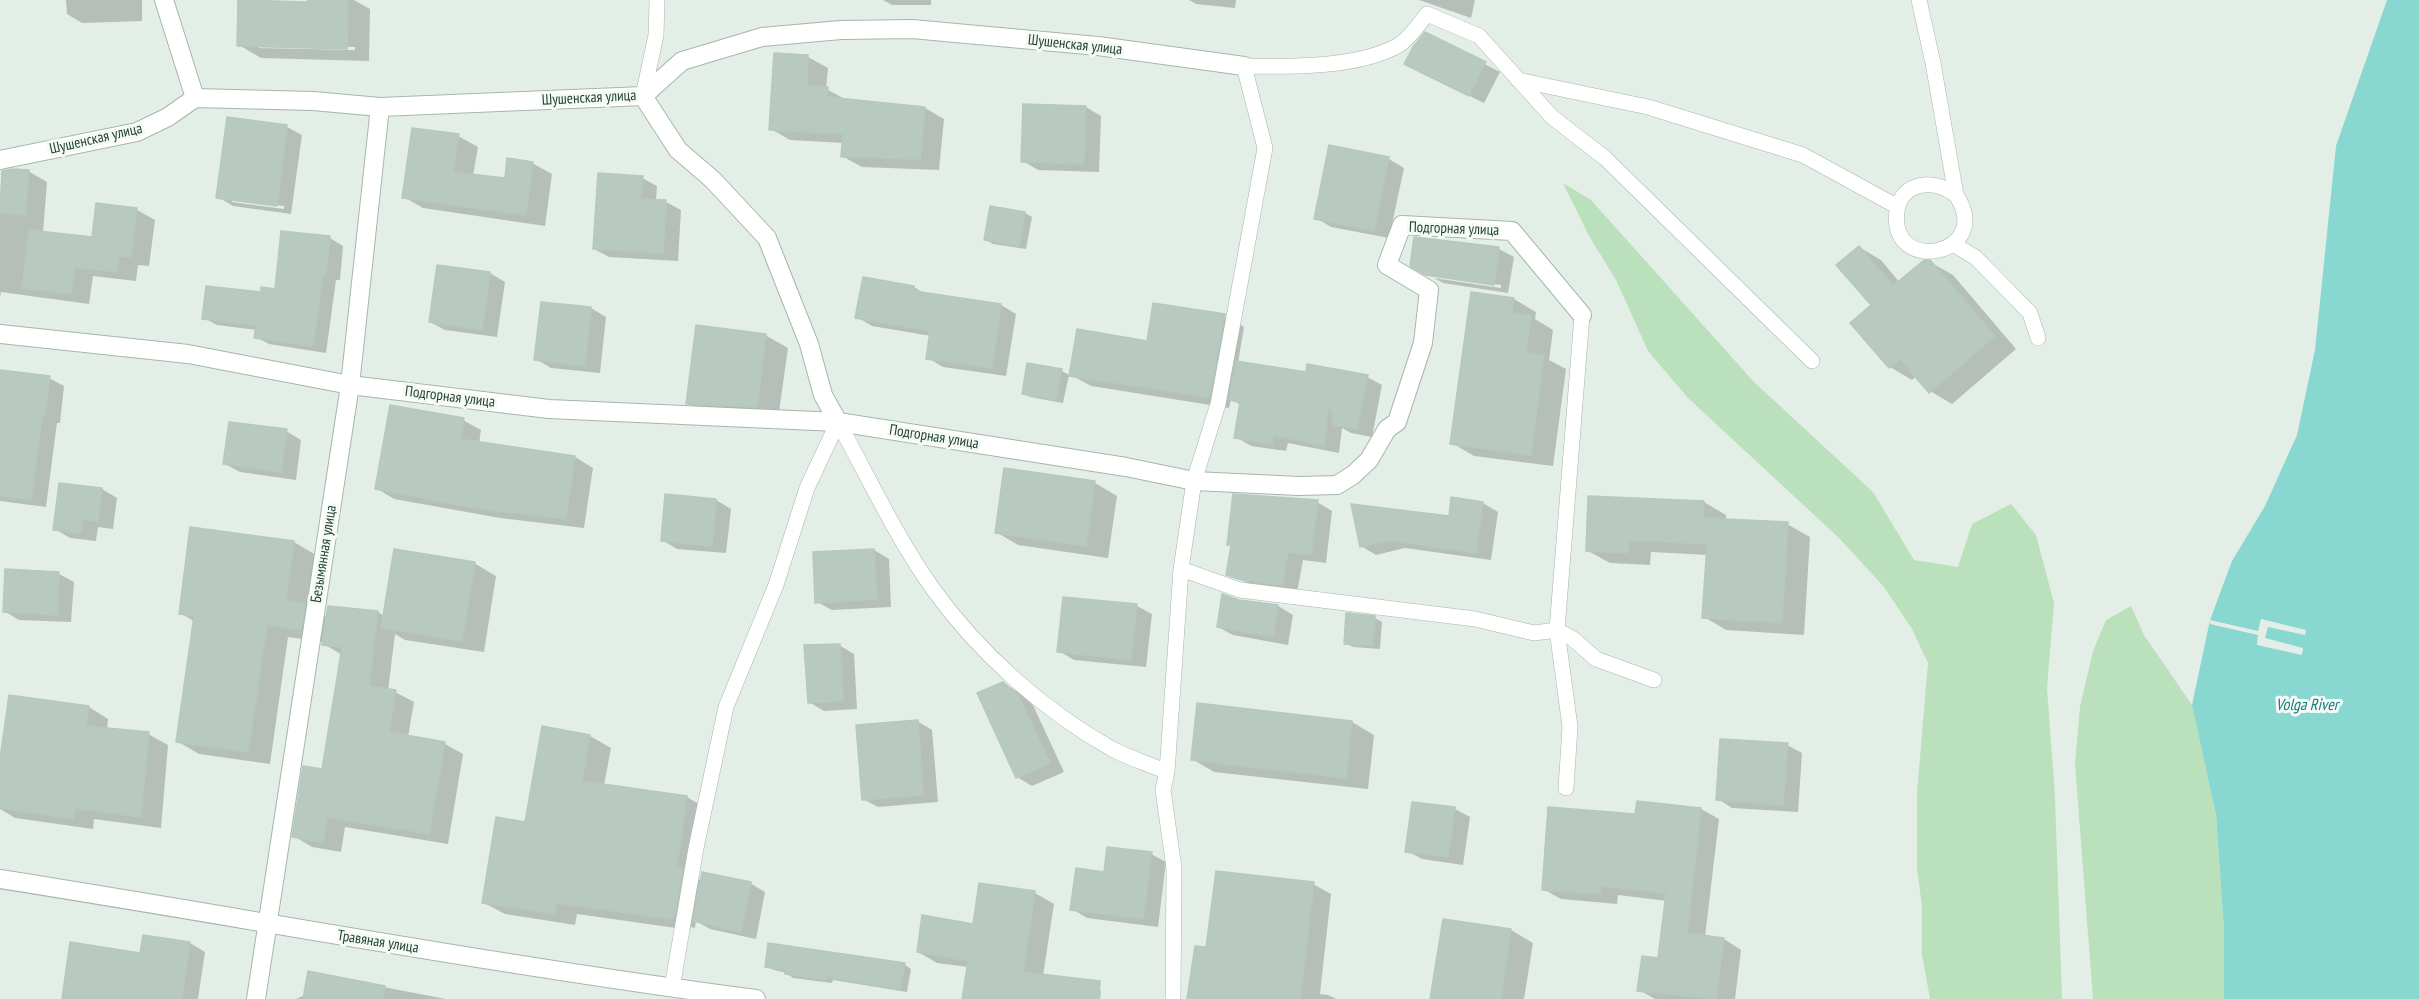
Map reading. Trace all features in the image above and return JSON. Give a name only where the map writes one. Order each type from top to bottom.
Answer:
[{"type":"street","points":[[164,0],[195,98]]},
{"type":"street","name":"Шушенская улица","points":[[0,160],[137,132],[168,117],[195,98],[313,101],[380,107],[643,96],[682,61],[762,37],[841,30],[912,29],[959,33],[1098,46],[1244,66]]},
{"type":"street","points":[[643,96],[678,150],[713,180],[767,238],[809,344],[823,395],[838,422]]},
{"type":"street","name":"Безымянная улица","points":[[256,999],[350,385],[380,107]]},
{"type":"street","name":"Подгорная улица","points":[[0,334],[188,354],[350,385],[549,409],[838,422],[1126,466],[1194,481],[1299,486],[1337,485],[1353,475],[1369,460],[1387,429],[1396,422],[1423,343],[1429,290],[1388,265],[1402,225],[1512,231],[1582,315]]},
{"type":"street","name":"Травяная улица","points":[[0,879],[267,924],[672,988],[756,999]]},
{"type":"lane","points":[[643,96],[656,35],[657,0]]},
{"type":"lane","points":[[1919,0],[1933,63],[1956,195]]},
{"type":"lane","points":[[1173,999],[1174,868],[1163,790],[1167,772],[1181,569],[1194,481],[1218,404],[1265,148],[1244,66],[1293,67],[1367,58],[1400,44],[1427,14],[1479,36],[1552,117],[1605,158],[1812,361]]},
{"type":"lane","points":[[1518,80],[1648,107],[1803,155],[1898,207]]},
{"type":"lane","points":[[1923,184],[1935,184],[1947,188],[1963,205],[1965,215],[1960,236],[1944,250],[1922,251],[1912,247],[1904,240],[1899,230],[1896,219],[1898,207],[1912,189],[1923,184]]},
{"type":"lane","points":[[1953,244],[1975,257],[2030,313],[2038,338]]},
{"type":"lane","points":[[1566,788],[1570,727],[1557,630],[1582,315]]},
{"type":"lane","points":[[838,422],[933,589],[969,632],[1021,686],[1052,710],[1113,750],[1167,772]]},
{"type":"lane","points":[[672,988],[696,848],[726,707],[776,585],[807,488],[838,422]]},
{"type":"lane","points":[[1181,569],[1240,590],[1475,619],[1534,633],[1557,630],[1572,638],[1596,659],[1654,680]]},
{"type":"green space","points":[[1563,183],[1591,200],[1754,382],[1873,492],[1914,560],[1958,567],[1972,524],[2011,504],[2036,535],[2054,603],[2047,688],[2055,796],[2062,999],[1930,999],[1922,955],[1922,907],[1917,869],[1917,793],[1928,663],[1912,629],[1884,587],[1839,538],[1688,398],[1648,351],[1616,280],[1589,236]]},
{"type":"green space","points":[[2131,606],[2144,635],[2192,705],[2216,815],[2224,931],[2224,999],[2093,999],[2075,764],[2080,707],[2093,651],[2106,620]]},
{"type":"water","name":"Volga River","points":[[2387,0],[2419,0],[2419,999],[2224,999],[2224,931],[2216,815],[2192,705],[2210,620],[2232,561],[2265,506],[2297,435],[2315,350],[2336,146]]},
{"type":"pier","points":[[2261,619],[2306,630],[2305,635],[2268,627],[2265,638],[2303,648],[2302,655],[2257,645],[2258,635],[2210,624],[2210,620],[2258,631]]},
{"type":"building","points":[[238,0],[308,2],[308,0],[348,0],[347,49],[237,46]]},
{"type":"building","points":[[1425,32],[1486,62],[1469,96],[1404,64],[1413,47]]},
{"type":"building","points":[[774,53],[808,55],[807,86],[828,87],[827,97],[925,107],[920,159],[841,157],[843,134],[769,130]]},
{"type":"building","points":[[1023,104],[1086,106],[1084,164],[1021,162]]},
{"type":"building","points":[[227,117],[287,125],[277,206],[216,198]]},
{"type":"building","points":[[412,128],[459,134],[453,172],[505,178],[507,158],[533,162],[526,215],[402,198]]},
{"type":"building","points":[[1329,145],[1389,157],[1374,231],[1314,219]]},
{"type":"building","points":[[29,170],[25,215],[0,213],[2,171]]},
{"type":"building","points":[[598,173],[643,176],[641,199],[666,200],[663,253],[593,249]]},
{"type":"building","points":[[96,203],[137,208],[131,257],[119,256],[117,272],[74,267],[71,294],[22,288],[29,230],[92,237]]},
{"type":"building","points":[[990,206],[1025,212],[1019,246],[984,240]]},
{"type":"building","points":[[281,231],[330,236],[326,274],[323,273],[313,346],[254,338],[256,325],[202,319],[206,286],[261,292],[261,287],[275,289]]},
{"type":"building","points":[[1414,237],[1499,247],[1494,285],[1426,275],[1410,266]]},
{"type":"building","points":[[1859,246],[1893,286],[1924,260],[1930,260],[1995,336],[1929,393],[1900,359],[1889,368],[1850,323],[1871,305],[1836,265]]},
{"type":"building","points":[[437,265],[490,272],[482,330],[429,322]]},
{"type":"building","points":[[863,277],[914,286],[914,291],[1001,304],[992,368],[926,359],[930,331],[855,318]]},
{"type":"building","points":[[1471,292],[1514,298],[1512,313],[1531,315],[1526,353],[1544,355],[1531,455],[1450,444]]},
{"type":"building","points":[[541,302],[591,307],[585,366],[534,360]]},
{"type":"building","points":[[1153,303],[1225,314],[1209,397],[1069,376],[1077,329],[1147,341]]},
{"type":"building","points":[[696,325],[766,334],[757,407],[686,404]]},
{"type":"building","points":[[1236,361],[1306,372],[1307,364],[1368,375],[1357,429],[1334,425],[1329,403],[1324,446],[1273,435],[1272,444],[1234,438],[1240,402],[1229,400]]},
{"type":"building","points":[[1027,363],[1062,369],[1056,400],[1022,394]]},
{"type":"building","points":[[0,370],[50,376],[45,416],[42,416],[31,500],[0,496]]},
{"type":"building","points":[[390,405],[464,418],[460,439],[575,456],[566,519],[481,509],[375,489]]},
{"type":"building","points":[[229,422],[287,429],[281,472],[223,464]]},
{"type":"building","points":[[1004,468],[1095,481],[1086,546],[995,533]]},
{"type":"building","points":[[59,483],[102,488],[98,521],[83,519],[81,533],[53,530]]},
{"type":"building","points":[[665,494],[716,499],[712,546],[661,541]]},
{"type":"building","points":[[1233,494],[1318,500],[1311,555],[1288,552],[1282,585],[1242,580],[1226,575],[1231,545],[1227,545]]},
{"type":"building","points":[[1588,496],[1704,501],[1703,518],[1788,522],[1782,623],[1702,618],[1707,544],[1629,540],[1628,553],[1586,551]]},
{"type":"building","points":[[1451,497],[1483,502],[1476,553],[1389,540],[1360,547],[1351,504],[1449,516]]},
{"type":"building","points":[[190,527],[294,541],[286,601],[305,603],[301,630],[267,625],[248,752],[176,742],[194,616],[179,614]]},
{"type":"building","points":[[394,549],[475,562],[462,641],[381,628]]},
{"type":"building","points":[[874,549],[877,599],[815,603],[813,552]]},
{"type":"building","points":[[5,569],[59,572],[57,615],[3,612]]},
{"type":"building","points":[[1222,594],[1239,600],[1278,605],[1273,637],[1217,627]]},
{"type":"building","points":[[1063,597],[1137,604],[1131,660],[1057,652]]},
{"type":"building","points":[[328,606],[378,611],[369,686],[396,690],[389,732],[445,742],[429,834],[327,817],[323,842],[292,837],[303,766],[322,769],[342,647],[322,645]]},
{"type":"building","points":[[1346,613],[1375,616],[1373,646],[1344,644]]},
{"type":"building","points":[[840,644],[843,701],[808,703],[804,645]]},
{"type":"building","points":[[1003,682],[1018,695],[1050,763],[1016,778],[977,693]]},
{"type":"building","points":[[9,695],[89,706],[86,726],[149,732],[141,817],[75,808],[73,819],[0,808],[0,759]]},
{"type":"building","points":[[1197,703],[1352,721],[1346,778],[1191,760]]},
{"type":"building","points":[[918,720],[923,795],[862,800],[856,725]]},
{"type":"building","points":[[542,726],[590,735],[582,781],[687,796],[677,867],[683,868],[674,917],[670,919],[556,903],[555,914],[482,903],[496,817],[525,822]]},
{"type":"building","points":[[1720,739],[1788,743],[1783,805],[1716,800]]},
{"type":"building","points":[[1637,801],[1701,808],[1687,933],[1724,938],[1716,999],[1637,991],[1642,956],[1658,958],[1666,893],[1600,886],[1600,894],[1542,890],[1548,807],[1635,814]]},
{"type":"building","points":[[1412,802],[1455,807],[1448,857],[1405,852]]},
{"type":"building","points":[[1107,847],[1152,852],[1143,919],[1070,910],[1076,868],[1104,872]]},
{"type":"building","points":[[1216,871],[1314,882],[1300,999],[1187,999],[1195,946],[1206,947]]},
{"type":"building","points":[[702,872],[751,882],[741,932],[693,921]]},
{"type":"building","points":[[979,883],[1035,891],[1023,972],[1100,981],[1099,999],[962,999],[968,961],[917,952],[922,915],[973,924]]},
{"type":"building","points":[[1443,919],[1511,929],[1501,999],[1430,999]]},
{"type":"building","points":[[143,935],[190,942],[182,999],[62,999],[70,942],[140,953]]},
{"type":"building","points":[[768,943],[905,963],[900,989],[826,977],[825,980],[785,974],[785,970],[765,967]]},
{"type":"building","points":[[308,971],[385,986],[383,999],[303,999]]}]
